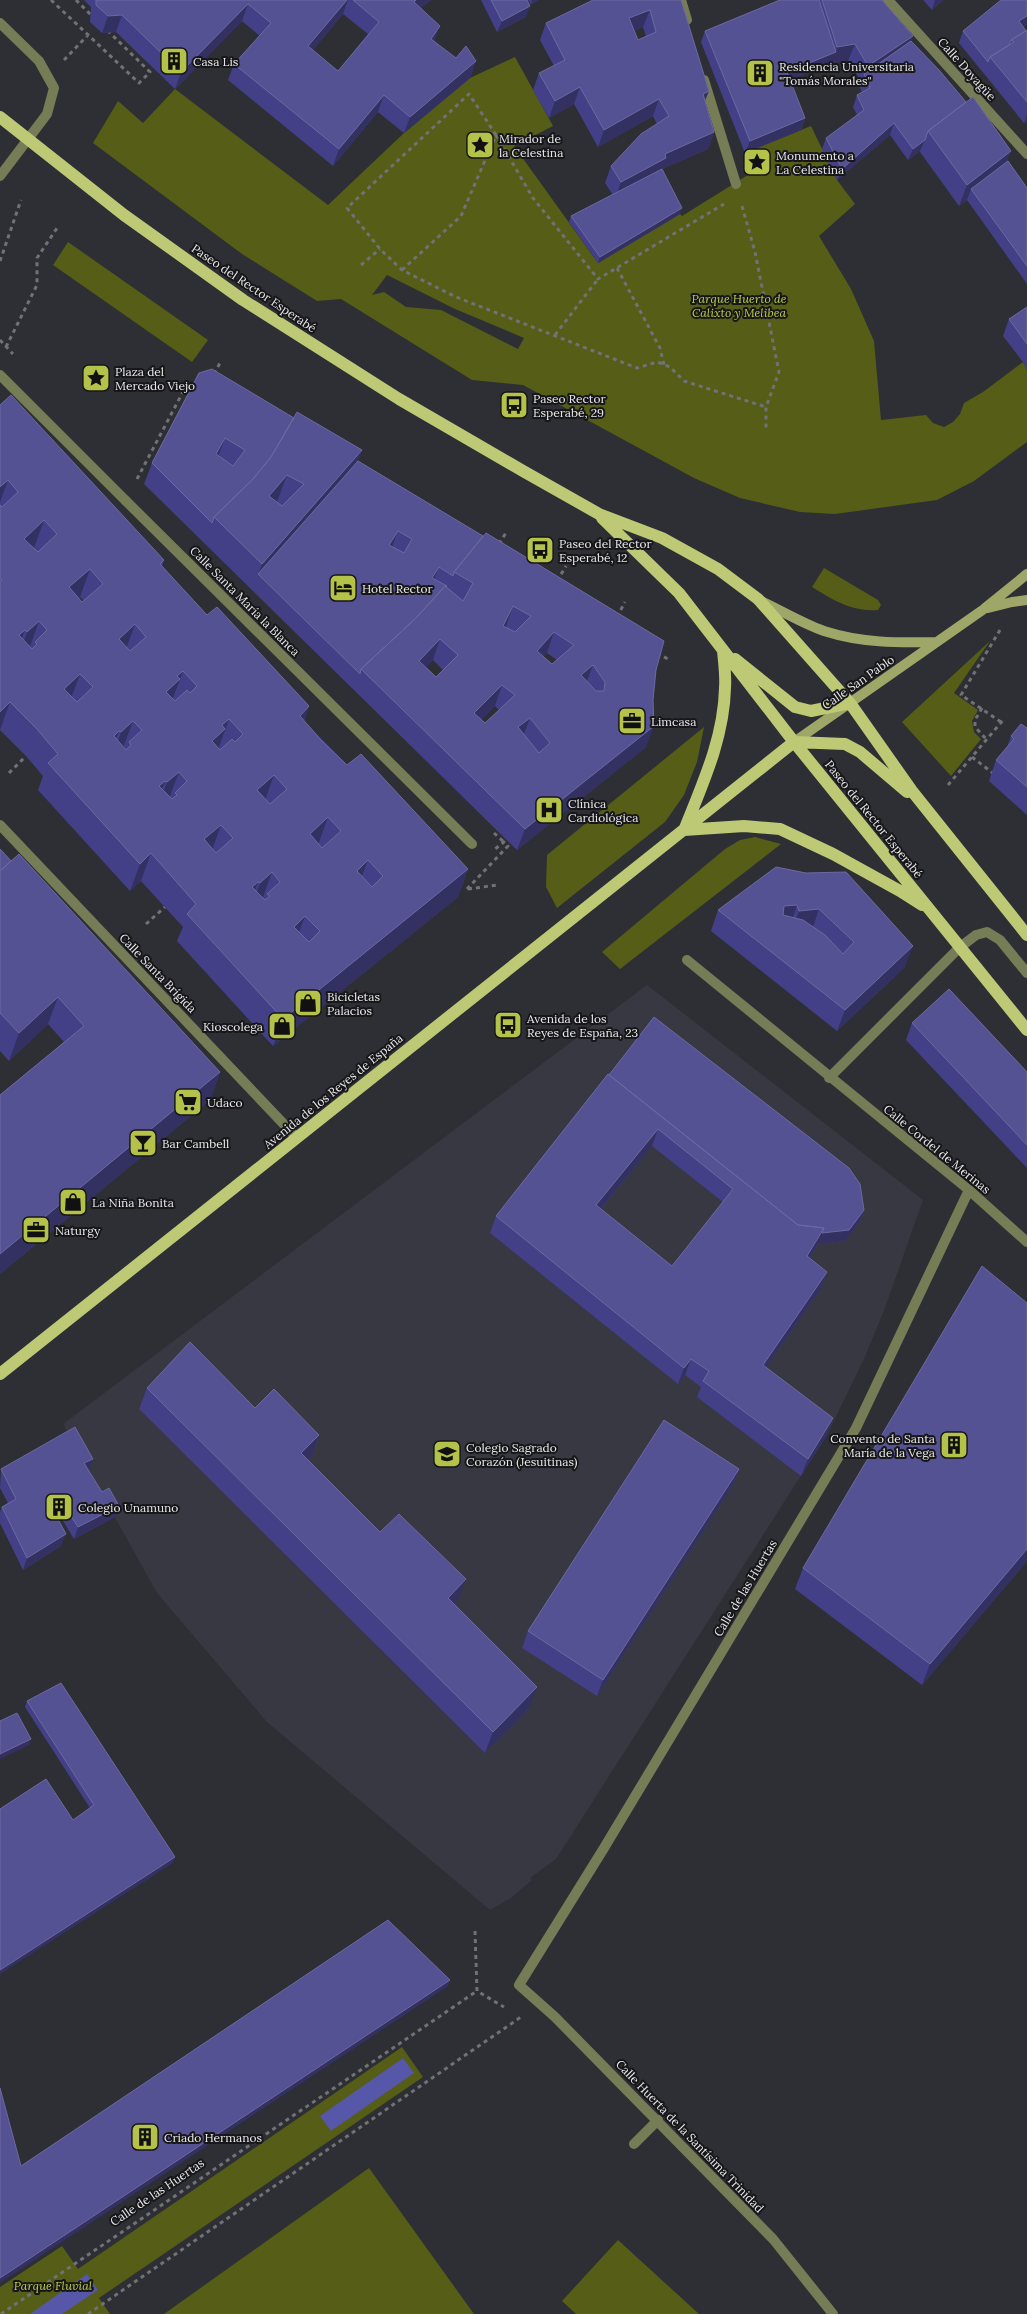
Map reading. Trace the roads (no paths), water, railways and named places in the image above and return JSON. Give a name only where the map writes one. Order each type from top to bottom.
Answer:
[{"type":"main road","name":"Paseo del Rector Esperabé","points":[[0,117],[124,216],[243,300],[399,399],[599,514],[662,538],[718,569],[758,599],[850,704],[925,808],[1027,935]]},
{"type":"main road","name":"Paseo del Rector Esperabé","points":[[599,514],[679,593],[794,742],[1027,1030]]},
{"type":"main road","name":"Calle San Pablo","points":[[794,742],[984,609],[1027,574]]},
{"type":"main road","name":"Calle San Pablo","points":[[758,599],[802,622],[825,631],[872,641],[899,643],[937,642]]},
{"type":"main road","points":[[984,609],[1027,600]]},
{"type":"main road","name":"Paseo del Rector Esperabé","points":[[723,650],[795,706],[811,711],[850,704]]},
{"type":"main road","points":[[684,830],[711,763],[720,726],[725,688],[723,650]]},
{"type":"main road","name":"Paseo del Rector Esperabé","points":[[794,742],[846,744],[860,752],[925,808]]},
{"type":"main road","name":"Avenida de los Reyes de España","points":[[0,1374],[794,742]]},
{"type":"main road","name":"Paseo del Rector Esperabé","points":[[684,830],[744,826],[780,829],[804,839],[900,890],[932,912]]},
{"type":"street","name":"Calle Doyagüe","points":[[888,0],[1027,154]]},
{"type":"street","points":[[684,1],[688,28]]},
{"type":"street","points":[[0,24],[39,61],[54,88],[47,114],[0,176]]},
{"type":"street","points":[[701,71],[736,184]]},
{"type":"street","name":"Calle Santa María la Blanca","points":[[0,376],[472,844]]},
{"type":"street","name":"Calle Santa Brígida","points":[[0,825],[297,1138]]},
{"type":"street","points":[[829,1078],[959,948],[976,935],[987,932],[1000,940],[1027,973]]},
{"type":"street","name":"Calle Cordel de Merinas","points":[[687,960],[968,1190],[1027,1242]]},
{"type":"street","name":"Calle de las Huertas","points":[[519,1985],[604,1848],[856,1428],[968,1190]]},
{"type":"street","name":"Calle Huerta de la Santísima Trinidad","points":[[519,1985],[555,2017],[773,2238],[833,2314]]},
{"type":"street","points":[[634,2144],[658,2120]]},
{"type":"place","name":"Casa Lis","points":[[174,61]]},
{"type":"place","name":"Residencia Universitaria \"Tomás Morales\"","points":[[760,73]]},
{"type":"place","name":"Mirador de la Celestina","points":[[480,145]]},
{"type":"place","name":"Monumento a La Celestina","points":[[757,162]]},
{"type":"place","name":"Plaza del Mercado Viejo","points":[[96,378]]},
{"type":"place","name":"Paseo Rector Esperabé, 29","points":[[514,405]]},
{"type":"place","name":"Paseo del Rector Esperabé, 12","points":[[540,550]]},
{"type":"place","name":"Hotel Rector","points":[[343,588]]},
{"type":"place","name":"Limcasa","points":[[632,721]]},
{"type":"place","name":"Clínica Cardiológica","points":[[549,810]]},
{"type":"place","name":"Bicicletas Palacios","points":[[308,1003]]},
{"type":"place","name":"Avenida de los Reyes de España, 23","points":[[508,1025]]},
{"type":"place","name":"Kioscolega","points":[[282,1026]]},
{"type":"place","name":"Udaco","points":[[188,1102]]},
{"type":"place","name":"Bar Cambell","points":[[143,1143]]},
{"type":"place","name":"La Niña Bonita","points":[[73,1202]]},
{"type":"place","name":"Naturgy","points":[[36,1230]]},
{"type":"place","name":"Convento de Santa María de la Vega","points":[[954,1445]]},
{"type":"place","name":"Colegio Sagrado Corazón (Jesuitinas)","points":[[447,1454]]},
{"type":"place","name":"Colegio Unamuno","points":[[59,1507]]},
{"type":"place","name":"Criado Hermanos","points":[[145,2137]]},
{"type":"park label","name":"Parque Huerto de Calixto y Melibea","points":[[739,305]]},
{"type":"park label","name":"Parque Fluvial","points":[[53,2285]]}]
